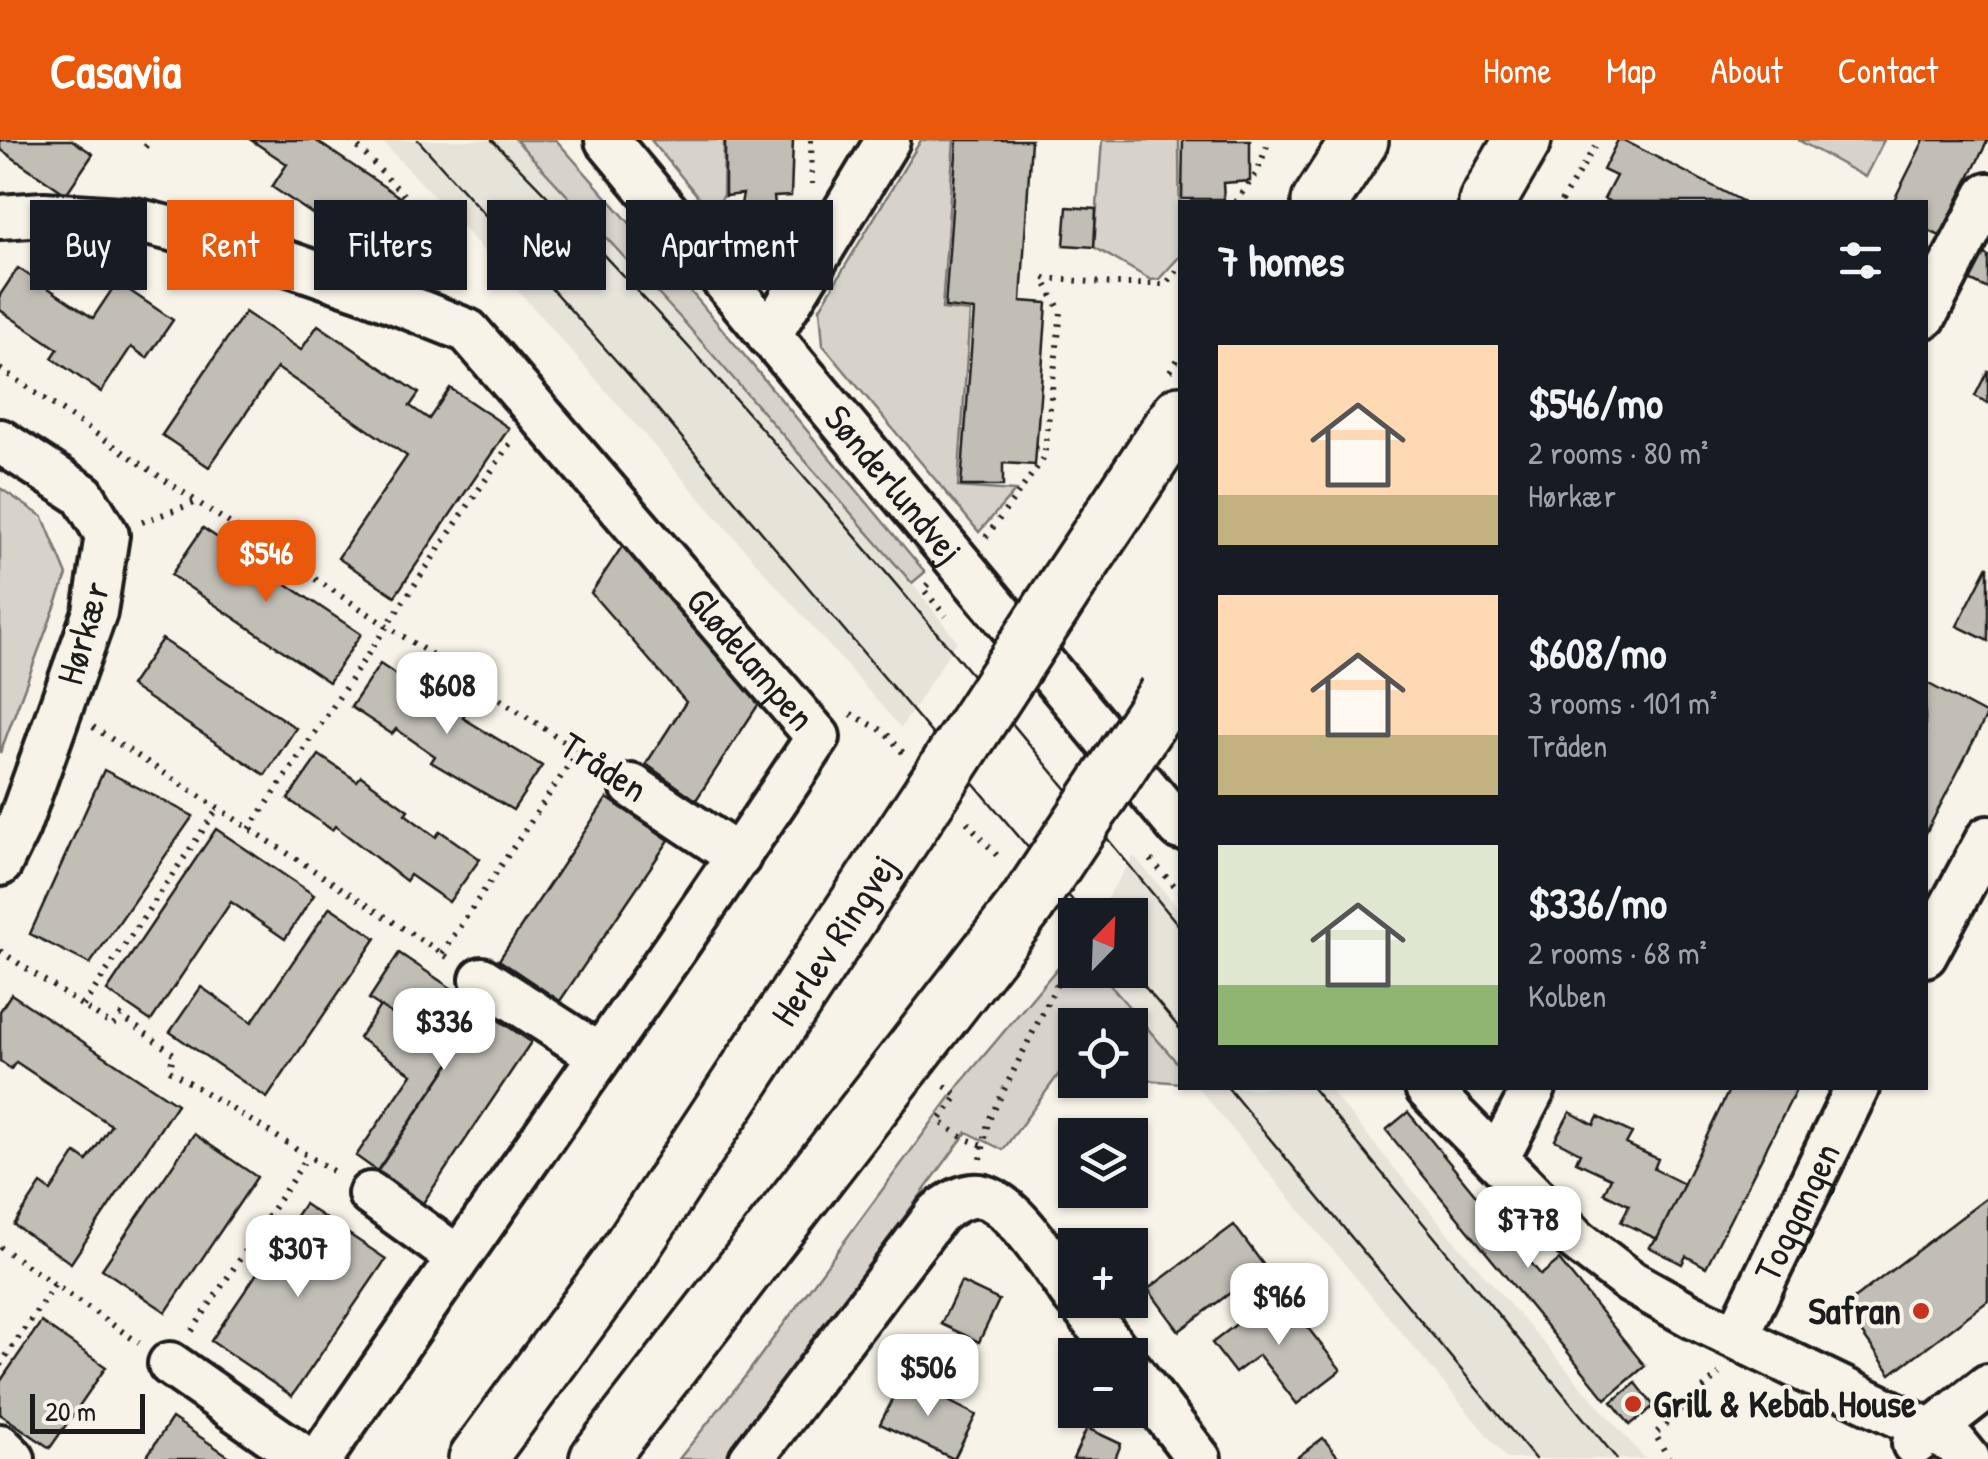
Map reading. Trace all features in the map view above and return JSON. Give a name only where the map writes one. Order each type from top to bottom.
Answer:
[{"type":"main road","points":[[1321,200],[1360,140]]},
{"type":"main road","points":[[1488,200],[1524,140]]},
{"type":"main road","name":"Herlev Ringvej","points":[[477,1459],[634,1243],[1178,417]]},
{"type":"main road","points":[[598,1459],[1027,904],[1173,684]]},
{"type":"street","name":"Sønderlundvej","points":[[607,140],[1178,826]]},
{"type":"street","points":[[769,336],[888,140]]},
{"type":"street","points":[[1928,310],[1988,196]]},
{"type":"street","name":"Glødelampen","points":[[0,217],[44,214],[135,220],[229,243],[468,331],[818,738],[320,1459]]},
{"type":"street","name":"Hørkær","points":[[0,441],[83,495],[107,535],[95,612],[18,827],[0,864]]},
{"type":"street","name":"Tråden","points":[[632,786],[739,856]]},
{"type":"street","points":[[1928,949],[1988,838]]},
{"type":"street","points":[[482,979],[598,1056]]},
{"type":"street","points":[[1429,1090],[1576,1240],[1730,1350],[1922,1438],[1954,1443],[1968,1459]]},
{"type":"street","points":[[1497,1159],[1533,1090]]},
{"type":"street","name":"Toggangen","points":[[1730,1350],[1856,1090]]},
{"type":"street","points":[[370,1194],[457,1257]]},
{"type":"street","points":[[751,1459],[938,1213],[956,1200],[977,1195],[995,1200],[1011,1213],[1058,1274]]},
{"type":"street","points":[[1091,1318],[1107,1338]]},
{"type":"street","points":[[170,1364],[306,1459]]},
{"type":"street","points":[[1922,1438],[1988,1386]]},
{"type":"street","points":[[1148,1392],[1199,1459]]},
{"type":"street","points":[[0,1446],[13,1459]]},
{"type":"path","points":[[351,140],[409,200]]},
{"type":"path","points":[[1237,200],[1257,173],[1269,140]]},
{"type":"path","points":[[1563,200],[1599,140]]},
{"type":"path","points":[[962,569],[1044,458],[1061,312],[1043,278],[1166,284],[1178,269]]},
{"type":"path","name":"Tråden","points":[[0,369],[632,786]]},
{"type":"path","points":[[250,829],[534,408]]},
{"type":"path","points":[[107,535],[197,502]]},
{"type":"path","points":[[62,708],[482,979]]},
{"type":"path","points":[[442,953],[578,750]]},
{"type":"path","points":[[83,1006],[218,808]]},
{"type":"path","points":[[0,952],[114,1026],[121,1016],[174,1054],[168,1070],[370,1194]]},
{"type":"path","points":[[938,1080],[958,1095],[939,1120],[963,1138],[983,1146]]},
{"type":"path","points":[[0,1247],[170,1364],[308,1156]]},
{"type":"path","points":[[0,1365],[55,1284]]},
{"type":"path","points":[[1669,1459],[1655,1434],[1720,1373],[1730,1350]]},
{"type":"shaded area","points":[[381,140],[516,140],[571,200],[487,200],[487,255],[467,232],[467,200],[437,200]]},
{"type":"shaded area","points":[[516,140],[556,140],[626,219],[626,259],[606,237],[606,200],[571,200]]},
{"type":"shaded area","points":[[651,140],[724,140],[723,197],[701,200]]},
{"type":"shaded area","points":[[921,140],[954,140],[942,309],[970,312],[958,487],[1015,491],[979,532],[823,345],[820,308]]},
{"type":"shaded area","points":[[1102,140],[1179,140],[1178,258],[1159,279],[1151,280],[1094,247]]},
{"type":"shaded area","points":[[1798,140],[1884,140],[1865,177]]},
{"type":"shaded area","points":[[606,237],[626,259],[626,290],[655,290],[685,323],[912,583],[957,641],[901,728],[518,290],[606,290]]},
{"type":"shaded area","points":[[655,290],[689,290],[925,572],[912,583]]},
{"type":"shaded area","points":[[0,488],[43,517],[67,575],[0,753]]},
{"type":"shaded area","points":[[1134,856],[1178,908],[1178,1064],[1148,1029],[1148,1008],[1130,1008],[1113,988],[1148,988],[1148,898],[1107,898]]},
{"type":"shaded area","points":[[1058,967],[1058,988],[1113,988],[1130,1008],[1058,1008],[1058,1075],[1003,1150],[967,1132],[726,1459],[679,1459],[747,1374],[960,1084]]},
{"type":"shaded area","points":[[1148,1029],[1178,1064],[1178,1083],[1148,1080]]},
{"type":"shaded area","points":[[1200,1090],[1330,1090],[1459,1246],[1645,1459],[1507,1459]]},
{"type":"building","points":[[0,140],[72,140],[93,154],[66,194],[0,149]]},
{"type":"building","points":[[251,140],[315,140],[401,198],[314,200],[314,215],[272,187],[287,164]]},
{"type":"building","points":[[725,140],[793,140],[791,196],[742,200],[743,194],[725,196]]},
{"type":"building","points":[[957,140],[1031,140],[1021,301],[1047,303],[1035,465],[1003,463],[1003,486],[961,486],[974,310],[945,307]]},
{"type":"building","points":[[1183,140],[1250,140],[1250,181],[1223,183],[1224,199],[1182,199]]},
{"type":"building","points":[[1618,140],[1623,140],[1740,200],[1606,200],[1616,176],[1603,170]]},
{"type":"building","points":[[1924,140],[1988,140],[1940,236],[1928,230],[1928,200],[1894,200]]},
{"type":"building","points":[[1067,207],[1096,209],[1094,247],[1064,245]]},
{"type":"building","points":[[1977,250],[1988,256],[1988,289],[1963,277]]},
{"type":"building","points":[[18,268],[30,276],[30,290],[51,290],[93,318],[112,290],[129,290],[173,320],[147,358],[131,347],[101,392],[52,358],[58,349],[0,310],[0,295]]},
{"type":"building","points":[[245,312],[301,350],[318,325],[419,393],[410,406],[429,419],[450,388],[509,428],[395,596],[338,558],[407,456],[277,368],[209,467],[162,435]]},
{"type":"building","points":[[1988,370],[1988,403],[1975,396]]},
{"type":"building","points":[[203,528],[361,634],[329,682],[171,575]]},
{"type":"building","points":[[625,542],[762,699],[696,800],[646,764],[686,702],[591,593]]},
{"type":"building","points":[[1988,566],[1988,641],[1957,626]]},
{"type":"building","points":[[162,639],[296,728],[265,775],[130,686]]},
{"type":"building","points":[[380,664],[419,690],[421,685],[465,714],[463,718],[542,766],[513,810],[431,762],[435,756],[396,729],[392,734],[351,707]]},
{"type":"building","points":[[1928,684],[1987,715],[1928,829]]},
{"type":"building","points":[[319,755],[357,781],[361,776],[408,810],[405,814],[436,837],[440,831],[480,859],[449,902],[410,875],[406,881],[335,826],[332,830],[288,799]]},
{"type":"building","points":[[104,770],[193,816],[90,964],[30,934]]},
{"type":"building","points":[[607,798],[669,840],[560,1001],[499,960]]},
{"type":"building","points":[[216,829],[314,895],[285,939],[231,902],[151,1021],[107,991]]},
{"type":"building","points":[[330,907],[376,938],[267,1098],[170,1032],[201,987],[252,1022]]},
{"type":"building","points":[[399,953],[531,1042],[421,1206],[375,1175],[455,1056],[369,999]]},
{"type":"building","points":[[11,994],[177,1104],[71,1263],[14,1225],[41,1184],[51,1191],[76,1153],[87,1161],[111,1125],[16,1062],[11,1069],[0,1061],[0,1011]]},
{"type":"building","points":[[380,1006],[455,1056],[377,1171],[356,1156],[412,1074],[359,1038]]},
{"type":"building","points":[[1729,1090],[1796,1090],[1706,1267],[1686,1256],[1682,1264],[1649,1247],[1657,1239]]},
{"type":"building","points":[[1408,1112],[1541,1275],[1559,1260],[1645,1366],[1606,1399],[1386,1130]]},
{"type":"building","points":[[1570,1112],[1594,1125],[1598,1117],[1632,1133],[1626,1144],[1658,1159],[1654,1169],[1684,1184],[1657,1239],[1621,1222],[1629,1205],[1604,1193],[1611,1178],[1576,1162],[1580,1153],[1555,1140]]},
{"type":"building","points":[[194,1134],[257,1177],[166,1312],[102,1269]]},
{"type":"building","points":[[1988,1197],[1988,1301],[1891,1374],[1843,1307]]},
{"type":"building","points":[[304,1204],[386,1259],[292,1396],[211,1341]]},
{"type":"building","points":[[1234,1225],[1265,1267],[1179,1331],[1148,1289]]},
{"type":"building","points":[[961,1282],[999,1300],[979,1342],[941,1324]]},
{"type":"building","points":[[1279,1291],[1341,1370],[1297,1404],[1259,1355],[1235,1373],[1212,1343]]},
{"type":"building","points":[[41,1322],[106,1367],[50,1448],[0,1414],[0,1382]]},
{"type":"building","points":[[903,1378],[976,1415],[954,1459],[880,1424]]},
{"type":"building","name":"Grill & Kebab House","points":[[1636,1383],[1654,1406],[1630,1425],[1612,1402]]},
{"type":"building","points":[[172,1418],[233,1459],[145,1459]]},
{"type":"building","points":[[1087,1428],[1121,1444],[1115,1459],[1073,1459]]},
{"type":"building","points":[[1323,1438],[1340,1459],[1295,1459]]},
{"type":"tram line","points":[[418,140],[628,374],[1071,898]]},
{"type":"tram line","points":[[492,140],[760,426],[1178,925]]},
{"type":"tram line","points":[[1146,988],[1178,1027]]},
{"type":"tram line","points":[[1230,1090],[1535,1459]]},
{"type":"tram line","points":[[1314,1090],[1617,1459]]},
{"type":"place","name":"Safran","points":[[1921,1311]]},
{"type":"place","name":"Grill & Kebab House","points":[[1633,1404]]}]
